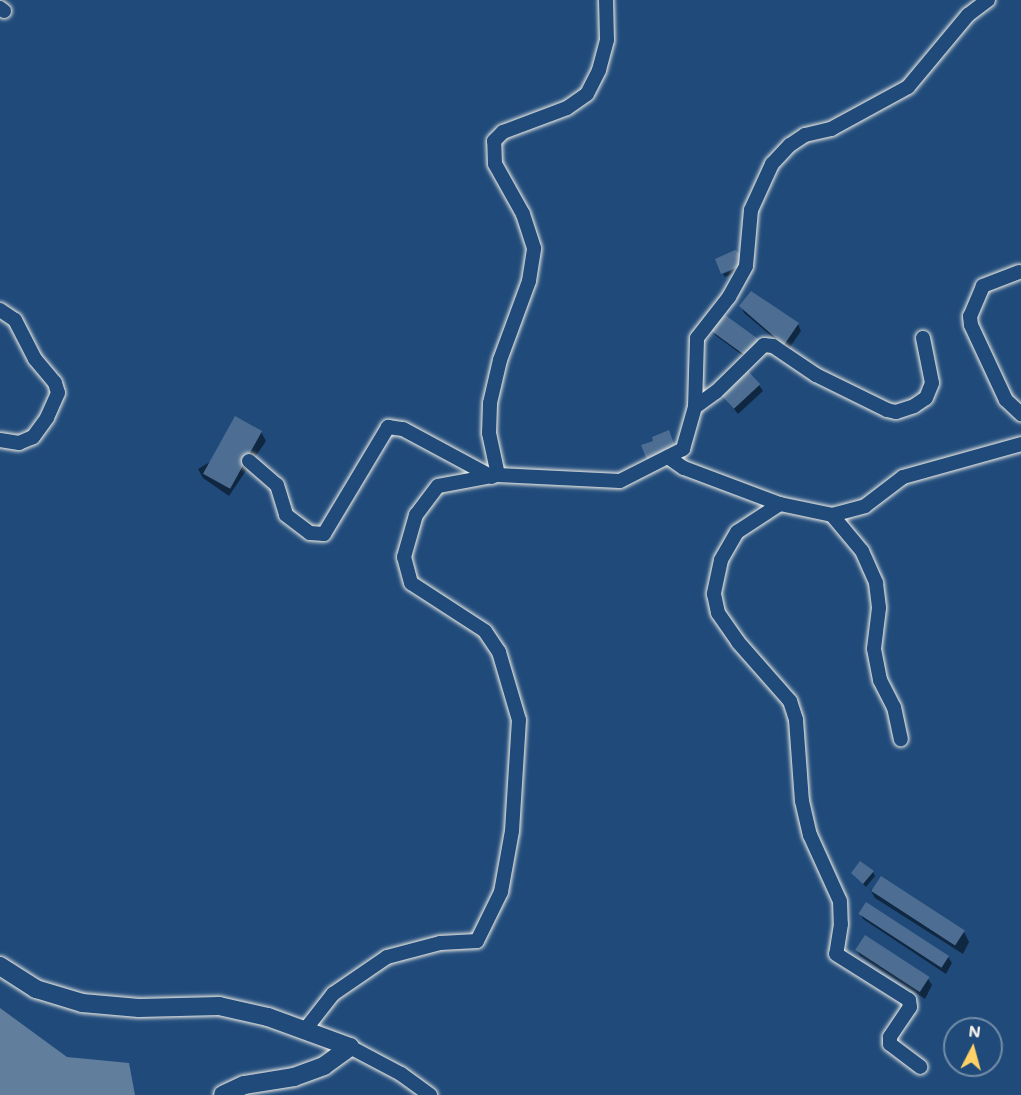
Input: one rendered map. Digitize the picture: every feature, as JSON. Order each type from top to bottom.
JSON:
[{"type":"street","points":[[495,476],[489,433],[490,403],[500,360],[529,281],[534,248],[523,214],[495,164],[494,141],[503,132],[567,108],[587,93],[599,70],[607,40],[606,0]]},
{"type":"street","points":[[304,1031],[333,994],[387,957],[440,943],[477,941],[501,892],[512,831],[519,720],[499,652],[485,631],[411,583],[404,557],[416,515],[438,486],[495,476],[620,481],[683,449],[695,407],[697,338],[729,297],[746,267],[751,210],[772,164],[790,145],[806,135],[831,129],[908,87],[968,15],[988,0]]},
{"type":"street","points":[[1019,272],[983,286],[970,316],[970,326],[1006,400],[1021,414]]},
{"type":"street","points":[[0,310],[15,321],[35,359],[55,383],[58,393],[47,418],[33,437],[19,443],[0,440]]},
{"type":"street","points":[[695,407],[716,392],[764,345],[773,346],[816,375],[887,410],[896,411],[914,406],[926,398],[932,383],[923,338]]},
{"type":"street","points":[[249,462],[277,485],[286,515],[310,533],[324,534],[388,427],[403,429],[495,476]]},
{"type":"street","points":[[668,457],[684,468],[780,504],[832,515],[865,506],[903,477],[1021,444]]},
{"type":"street","points":[[780,504],[737,532],[721,560],[714,594],[718,613],[738,642],[790,701],[796,720],[804,813],[810,835],[840,901],[841,924],[836,954],[909,1000],[910,1007],[890,1037],[890,1044],[920,1067]]},
{"type":"street","points":[[832,515],[862,551],[876,583],[879,608],[874,649],[880,680],[894,707],[901,739]]},
{"type":"street","points":[[0,966],[36,989],[82,1003],[139,1008],[219,1006],[268,1017],[350,1047],[401,1074],[430,1095]]},
{"type":"street","points":[[223,1095],[244,1084],[294,1077],[324,1066],[350,1047]]},
{"type":"water","points":[[0,1008],[67,1057],[129,1063],[135,1095],[0,1095]]},
{"type":"building","points":[[735,250],[742,256],[740,266],[721,274],[715,259]]},
{"type":"building","points":[[751,291],[799,323],[784,345],[739,306]]},
{"type":"building","points":[[721,312],[761,341],[748,358],[709,329]]},
{"type":"building","points":[[748,371],[760,384],[734,409],[722,396]]},
{"type":"building","points":[[235,416],[262,431],[230,489],[203,474]]},
{"type":"building","points":[[669,430],[676,449],[647,460],[641,445],[653,441],[652,437]]},
{"type":"building","points":[[860,861],[874,871],[863,884],[851,873]]},
{"type":"building","points":[[881,876],[965,930],[955,946],[871,891]]},
{"type":"building","points":[[866,902],[949,956],[941,968],[858,914]]},
{"type":"building","points":[[865,935],[930,977],[920,992],[855,950]]}]
